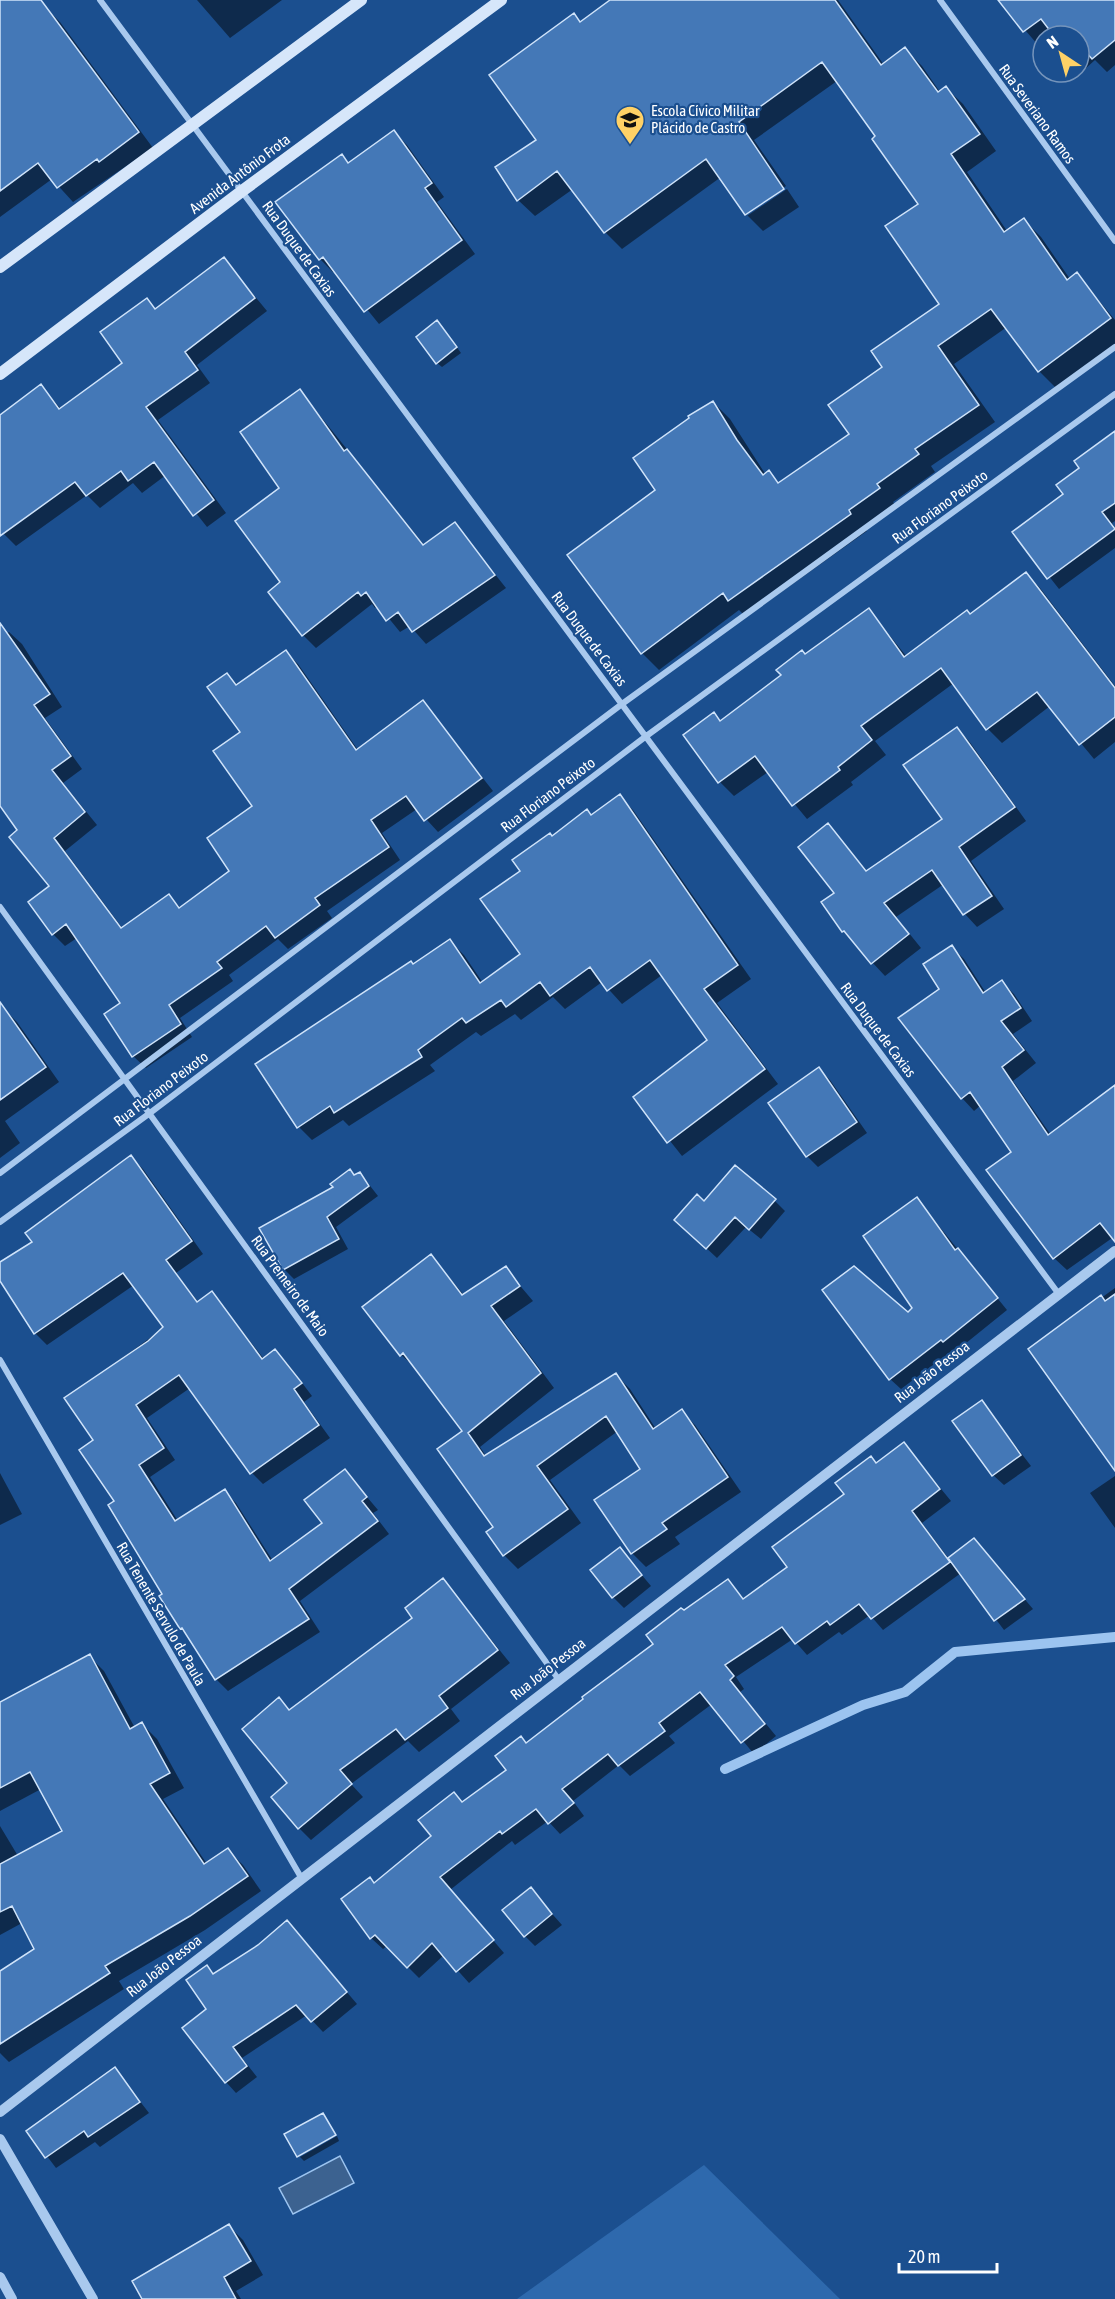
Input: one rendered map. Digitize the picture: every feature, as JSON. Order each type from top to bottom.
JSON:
[{"type":"main road","points":[[0,267],[361,0]]},
{"type":"main road","name":"Avenida Antônio Frota","points":[[0,374],[242,191],[501,0]]},
{"type":"street","name":"Rua Duque de Caxias","points":[[100,0],[1059,1293]]},
{"type":"street","name":"Rua Severiano Ramos","points":[[940,0],[1115,242]]},
{"type":"street","name":"Rua Floriano Peixoto","points":[[0,1173],[126,1081],[622,704],[1115,347]]},
{"type":"street","name":"Rua Floriano Peixoto","points":[[0,1222],[150,1113],[645,737],[1115,394]]},
{"type":"street","name":"Rua Premeiro de Maio","points":[[0,907],[559,1680]]},
{"type":"street","name":"Rua João Pessoa","points":[[0,2112],[1115,1251]]},
{"type":"street","name":"Rua Tenente Servulo de Paula","points":[[0,1360],[302,1879]]},
{"type":"street","points":[[0,2139],[93,2299]]},
{"type":"street","points":[[0,2277],[12,2299]]},
{"type":"shaded area","points":[[340,2156],[354,2183],[293,2214],[279,2188]]},
{"type":"shaded area","points":[[704,2165],[840,2299],[517,2299]]},
{"type":"building","points":[[0,0],[41,0],[139,132],[99,162],[97,159],[57,188],[38,163],[0,191]]},
{"type":"building","points":[[610,0],[835,0],[881,65],[905,47],[938,92],[946,86],[980,134],[951,154],[1004,232],[1024,218],[1067,280],[1077,272],[1111,318],[1038,372],[991,309],[938,346],[979,405],[915,449],[919,454],[877,484],[880,488],[849,510],[851,514],[728,601],[723,593],[641,654],[567,555],[655,490],[633,458],[689,418],[688,416],[713,401],[737,440],[763,475],[769,470],[778,483],[849,434],[828,405],[882,367],[871,351],[939,304],[885,226],[918,204],[872,139],[875,136],[822,62],[739,122],[784,189],[745,215],[706,159],[604,233],[557,171],[517,201],[495,167],[536,140],[489,75],[574,13],[580,22]]},
{"type":"building","points":[[998,0],[1115,0],[1115,40],[1092,59],[1091,24],[1045,24],[1041,19],[1031,24],[1023,32]]},
{"type":"building","points":[[394,130],[432,183],[425,188],[462,240],[364,312],[323,257],[319,260],[275,202],[342,154],[348,163]]},
{"type":"building","points":[[224,257],[255,298],[185,352],[198,370],[146,407],[214,500],[193,516],[154,462],[128,481],[121,471],[86,496],[75,482],[0,536],[0,415],[41,384],[59,409],[122,363],[100,332],[147,298],[155,309]]},
{"type":"building","points":[[437,320],[457,347],[436,364],[416,337]]},
{"type":"building","points":[[300,389],[344,451],[347,449],[423,545],[455,522],[495,575],[412,632],[398,612],[386,621],[366,592],[361,596],[358,592],[302,636],[268,592],[280,582],[235,521],[279,488],[240,432]]},
{"type":"building","points":[[1115,431],[1115,503],[1102,512],[1115,529],[1047,579],[1012,532],[1063,494],[1056,485],[1079,468],[1074,461]]},
{"type":"building","points":[[1026,572],[1115,688],[1115,717],[1079,745],[1037,692],[986,730],[941,668],[861,726],[872,740],[838,767],[840,770],[792,806],[755,756],[718,783],[683,735],[714,712],[720,721],[781,675],[776,670],[802,650],[805,654],[869,608],[904,657],[967,610],[970,614]]},
{"type":"building","points":[[0,623],[50,694],[34,705],[71,756],[52,770],[85,812],[54,838],[121,928],[169,894],[179,908],[229,871],[207,838],[252,806],[213,751],[240,732],[207,687],[227,673],[236,685],[286,650],[356,750],[423,700],[482,778],[424,821],[406,796],[371,820],[389,847],[315,898],[320,905],[275,938],[266,926],[217,962],[222,968],[169,1005],[181,1024],[132,1057],[104,1014],[120,1003],[66,924],[52,935],[28,902],[49,886],[9,837],[17,830],[0,806]]},
{"type":"building","points":[[957,727],[1015,807],[959,847],[992,896],[963,915],[932,870],[884,903],[909,934],[871,964],[844,931],[842,932],[821,902],[834,893],[798,847],[828,823],[866,871],[942,819],[903,765]]},
{"type":"building","points":[[620,794],[738,965],[704,989],[765,1069],[667,1143],[633,1097],[707,1040],[650,960],[607,991],[590,967],[550,996],[540,982],[506,1007],[501,1000],[466,1023],[462,1018],[418,1050],[422,1057],[334,1113],[330,1106],[297,1128],[255,1064],[411,961],[413,964],[450,939],[480,983],[520,954],[480,899],[520,871],[512,860],[550,833],[552,836],[587,809],[591,815]]},
{"type":"building","points":[[952,945],[983,993],[1002,980],[1021,1008],[1001,1021],[1024,1050],[1002,1067],[1048,1135],[1115,1085],[1115,1242],[1100,1223],[1053,1259],[986,1170],[1011,1152],[970,1092],[961,1099],[898,1018],[939,989],[923,964]]},
{"type":"building","points":[[0,1002],[46,1067],[0,1100]]},
{"type":"building","points":[[819,1067],[857,1122],[806,1157],[768,1103]]},
{"type":"building","points":[[131,1155],[192,1241],[166,1260],[197,1302],[212,1291],[262,1359],[275,1349],[302,1383],[294,1389],[319,1425],[250,1474],[179,1375],[136,1405],[164,1448],[139,1465],[175,1521],[225,1489],[270,1561],[322,1523],[304,1500],[345,1469],[367,1497],[362,1501],[378,1521],[289,1589],[309,1619],[215,1680],[159,1596],[162,1594],[108,1505],[114,1501],[79,1450],[93,1440],[64,1398],[148,1341],[163,1327],[123,1273],[34,1334],[0,1281],[0,1262],[32,1242],[25,1233]]},
{"type":"building","points":[[735,1165],[776,1199],[749,1230],[735,1217],[706,1249],[674,1220],[697,1194],[704,1201]]},
{"type":"building","points":[[350,1169],[354,1175],[360,1172],[369,1186],[327,1217],[339,1239],[283,1270],[259,1228],[333,1187],[330,1184]]},
{"type":"building","points":[[917,1197],[955,1250],[958,1248],[998,1298],[943,1342],[941,1340],[889,1380],[822,1290],[854,1266],[908,1312],[912,1308],[863,1236]]},
{"type":"building","points":[[431,1254],[462,1295],[506,1266],[520,1286],[491,1306],[541,1373],[468,1433],[484,1456],[616,1373],[653,1429],[682,1409],[728,1477],[662,1523],[667,1529],[631,1554],[594,1500],[640,1469],[606,1416],[537,1466],[568,1509],[503,1556],[486,1532],[493,1527],[437,1449],[462,1431],[403,1353],[400,1356],[362,1307]]},
{"type":"building","points":[[1115,1294],[1115,1471],[1028,1349],[1101,1295],[1105,1301]]},
{"type":"building","points":[[982,1400],[1021,1455],[992,1476],[952,1421]]},
{"type":"building","points":[[904,1442],[940,1489],[912,1511],[950,1562],[871,1619],[859,1604],[830,1625],[827,1621],[795,1644],[782,1627],[725,1665],[734,1676],[730,1680],[765,1724],[741,1743],[700,1692],[659,1723],[665,1731],[618,1766],[608,1754],[562,1789],[574,1803],[548,1824],[536,1809],[502,1834],[500,1831],[440,1877],[494,1940],[456,1972],[432,1943],[407,1968],[375,1935],[370,1939],[341,1899],[370,1877],[374,1883],[431,1836],[418,1820],[454,1792],[462,1802],[506,1770],[495,1756],[521,1736],[526,1743],[583,1699],[582,1697],[653,1644],[646,1635],[681,1608],[684,1610],[728,1579],[743,1599],[787,1567],[772,1547],[844,1494],[835,1483],[871,1456],[876,1463]]},
{"type":"building","points":[[974,1538],[1025,1599],[994,1621],[948,1558]]},
{"type":"building","points":[[620,1547],[642,1575],[612,1598],[590,1570]]},
{"type":"building","points":[[443,1578],[498,1650],[439,1696],[448,1708],[405,1740],[396,1729],[340,1770],[352,1784],[298,1829],[271,1797],[287,1783],[242,1729],[279,1697],[289,1710],[412,1618],[405,1608]]},
{"type":"building","points":[[90,1654],[130,1729],[142,1722],[170,1773],[150,1784],[204,1864],[228,1848],[248,1876],[190,1916],[105,1966],[110,1973],[0,2044],[0,1971],[34,1949],[12,1906],[0,1912],[0,1864],[62,1831],[30,1772],[0,1788],[0,1702]]},
{"type":"building","points":[[531,1887],[552,1914],[524,1937],[502,1910]]},
{"type":"building","points":[[287,1920],[347,1992],[311,2022],[296,2005],[233,2047],[247,2066],[225,2083],[182,2028],[206,2009],[186,1980],[207,1965],[213,1974],[258,1945]]},
{"type":"building","points":[[115,2067],[140,2102],[88,2137],[84,2131],[45,2158],[26,2131]]},
{"type":"building","points":[[323,2113],[336,2135],[297,2157],[284,2134]]},
{"type":"building","points":[[229,2224],[251,2261],[224,2277],[236,2299],[142,2299],[132,2281]]},
{"type":"waterway","points":[[725,1769],[863,1705],[905,1692],[955,1652],[1115,1637]]},
{"type":"place","name":"Escola Cívico Militar Plácido de Castro","points":[[630,146]]}]
